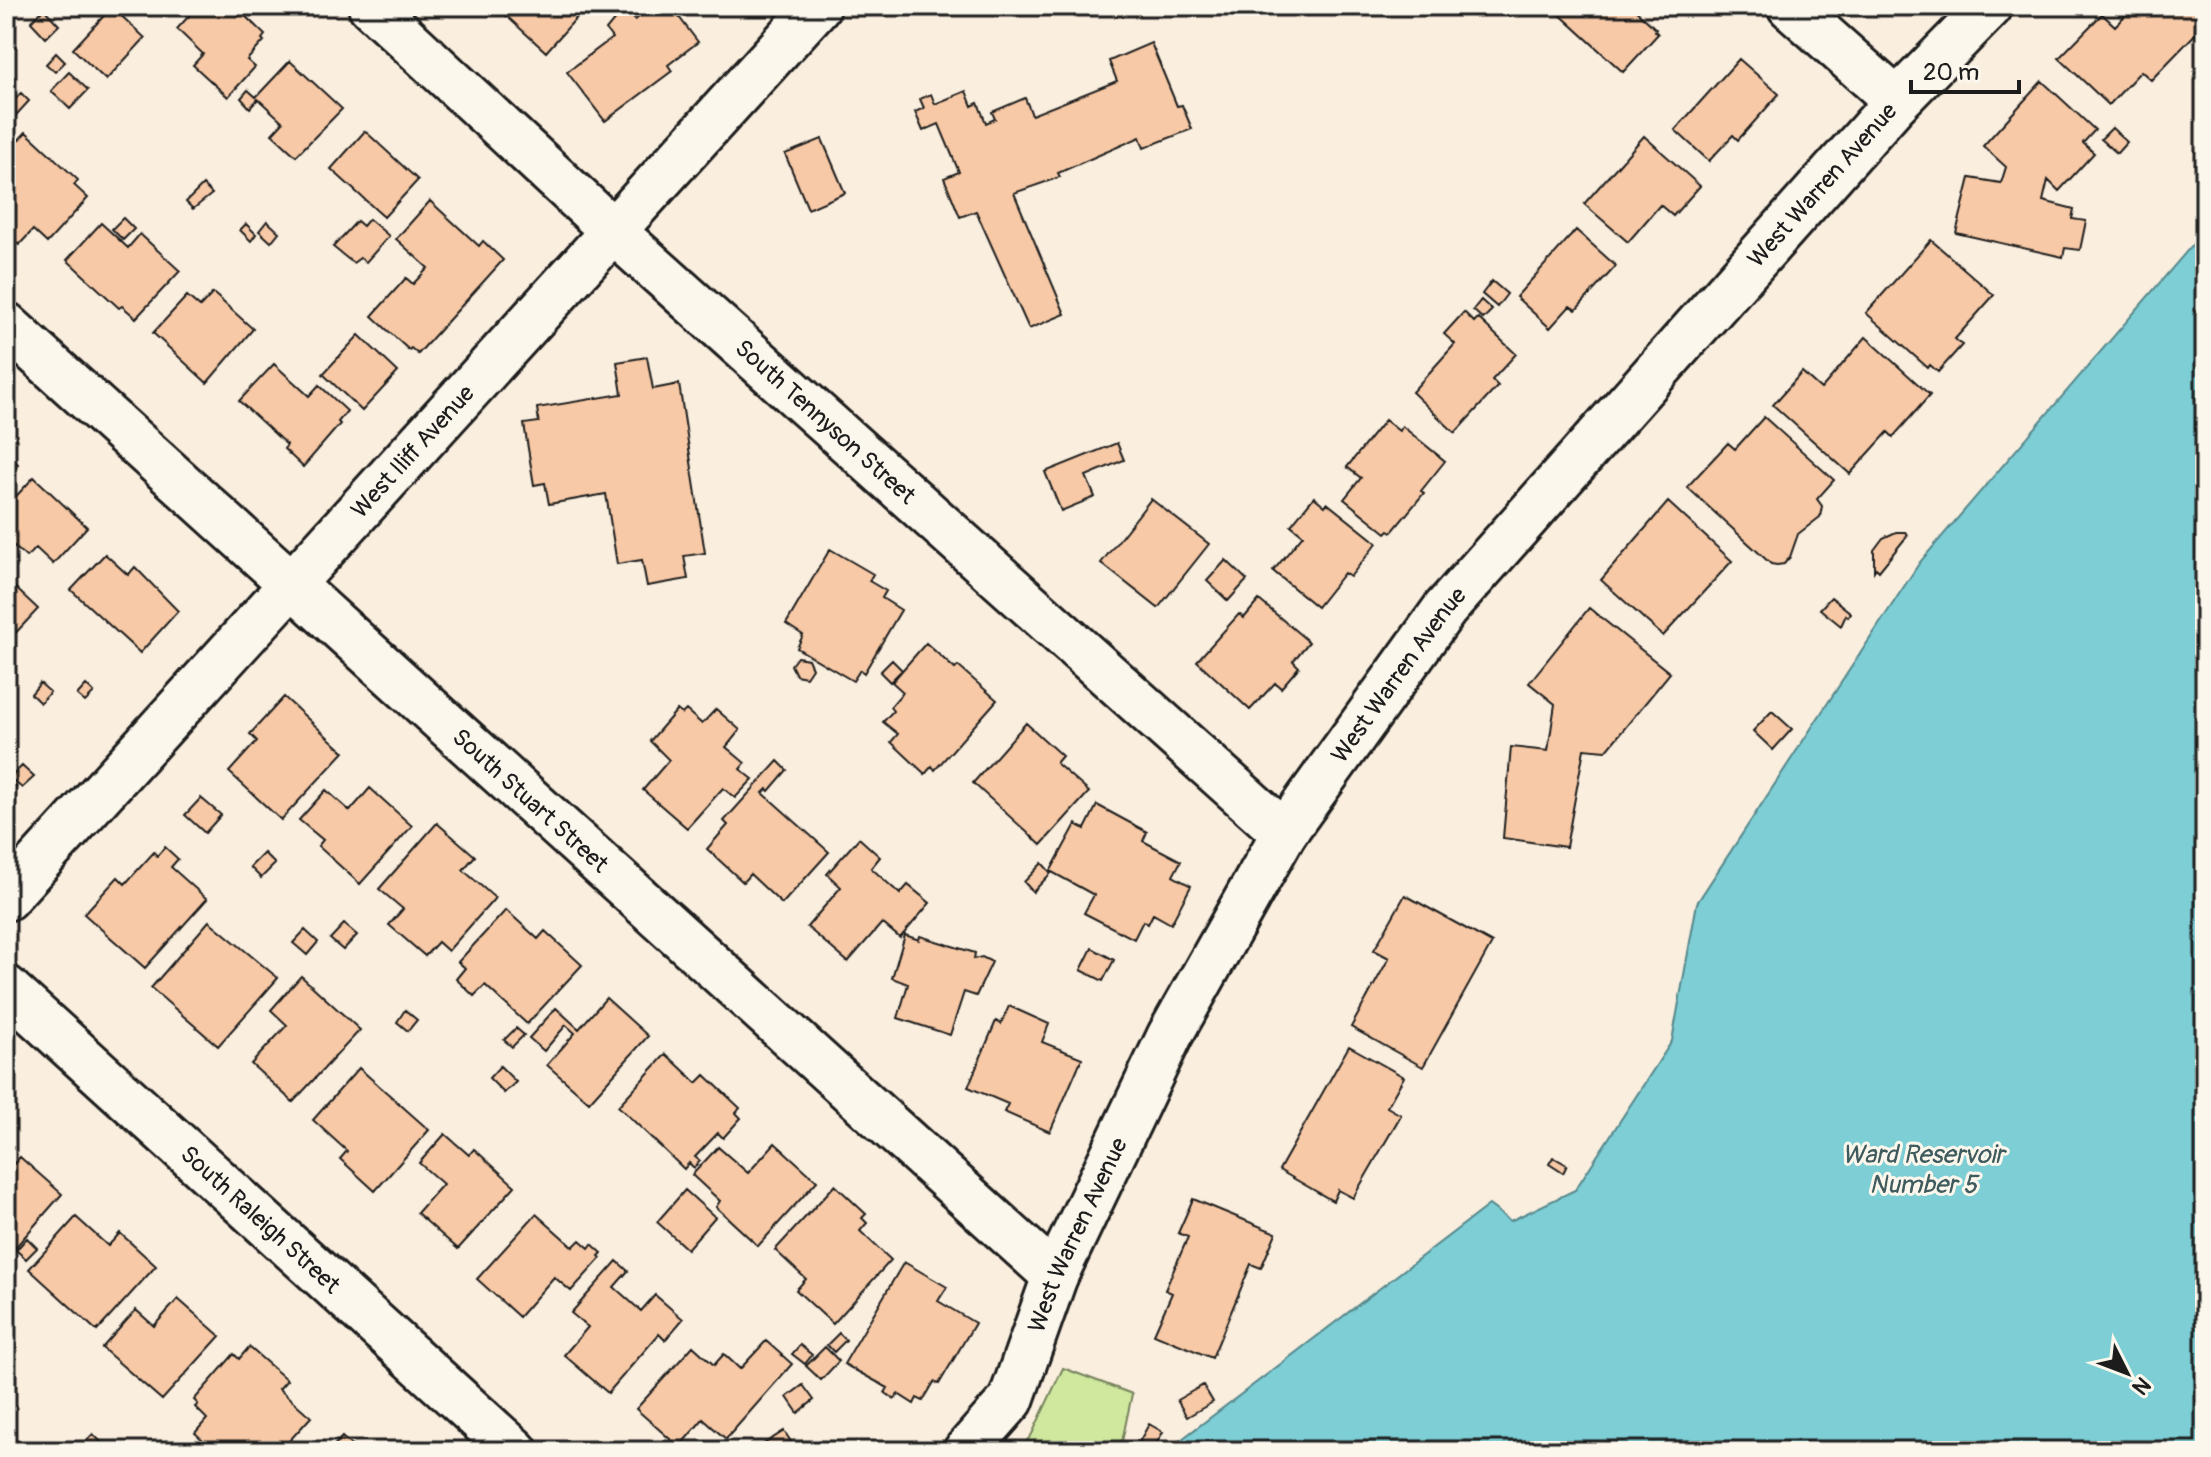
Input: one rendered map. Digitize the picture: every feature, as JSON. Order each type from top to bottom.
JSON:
[{"type":"street","name":"South Tennyson Street","points":[[371,6],[613,231],[1284,833]]},
{"type":"street","name":"West Iliff Avenue","points":[[6,898],[818,6]]},
{"type":"street","points":[[1790,6],[1897,101]]},
{"type":"street","name":"West Warren Avenue","points":[[966,1451],[1011,1400],[1055,1276],[1170,1035],[1284,833],[1445,609],[1897,101],[1990,6]]},
{"type":"street","name":"South Stuart Street","points":[[6,325],[1055,1276]]},
{"type":"street","name":"South Raleigh Street","points":[[6,988],[515,1451]]},
{"type":"green space","points":[[1063,1368],[1132,1394],[1120,1451],[1019,1451],[1032,1434]]},
{"type":"water","name":"Ward Reservoir Number 5","points":[[2205,230],[2205,1451],[1173,1451],[1177,1443],[1489,1205],[1510,1221],[1575,1190],[1672,1041],[1697,903],[1920,562]]},
{"type":"building","points":[[198,6],[228,6],[239,16],[242,13],[265,35],[264,41],[247,60],[255,67],[228,97],[193,65],[203,54],[177,29]]},
{"type":"building","points":[[506,6],[587,6],[546,52],[501,11]]},
{"type":"building","points":[[653,6],[676,6],[673,9],[698,42],[668,65],[672,71],[605,121],[567,72],[612,38],[606,30],[625,7],[635,20]]},
{"type":"building","points":[[1558,6],[1631,6],[1658,34],[1623,72],[1555,10]]},
{"type":"building","points":[[2134,6],[2205,6],[2205,24],[2151,80],[2141,71],[2109,105],[2059,58],[2102,14],[2115,26]]},
{"type":"building","points":[[112,7],[145,38],[106,80],[73,49]]},
{"type":"building","points":[[44,9],[59,25],[46,38],[31,22]]},
{"type":"building","points":[[1151,43],[1177,106],[1182,105],[1192,129],[1144,148],[1140,137],[1058,173],[1060,177],[1014,193],[1065,314],[1029,329],[976,211],[960,217],[944,178],[959,172],[939,124],[923,131],[915,112],[924,108],[920,99],[931,94],[935,104],[966,91],[972,106],[978,103],[986,123],[995,119],[992,112],[1025,98],[1032,115],[1117,81],[1109,61]]},
{"type":"building","points":[[56,53],[65,62],[55,72],[46,64]]},
{"type":"building","points":[[1739,59],[1779,94],[1738,140],[1733,135],[1709,161],[1675,130]]},
{"type":"building","points":[[290,61],[342,109],[296,156],[272,134],[283,122],[258,99],[250,108],[241,98],[248,90],[256,97]]},
{"type":"building","points":[[69,72],[88,90],[70,109],[51,91]]},
{"type":"building","points":[[2042,81],[2095,130],[2083,143],[2094,153],[2059,191],[2048,180],[2043,201],[2074,209],[2072,219],[2086,221],[2080,250],[2065,248],[2063,257],[1956,233],[1970,178],[2001,183],[2006,167],[1983,146]]},
{"type":"building","points":[[21,93],[29,101],[6,126],[6,109]]},
{"type":"building","points":[[2112,128],[2127,142],[2117,153],[2101,139]]},
{"type":"building","points":[[365,131],[418,180],[384,217],[331,169]]},
{"type":"building","points":[[26,132],[78,180],[74,185],[88,198],[47,243],[33,230],[19,245],[6,234],[6,154]]},
{"type":"building","points":[[1644,136],[1700,186],[1673,216],[1660,205],[1628,242],[1584,204]]},
{"type":"building","points":[[822,139],[845,193],[808,209],[785,154]]},
{"type":"building","points":[[203,185],[212,194],[193,209],[186,202]]},
{"type":"building","points":[[430,201],[479,246],[483,241],[503,260],[418,354],[411,348],[409,350],[372,316],[406,278],[413,284],[428,268],[396,239]]},
{"type":"building","points":[[123,218],[134,229],[123,240],[112,229]]},
{"type":"building","points":[[369,219],[389,236],[366,262],[360,258],[353,263],[333,247],[357,221],[363,226]]},
{"type":"building","points":[[267,221],[279,232],[271,242],[259,231]]},
{"type":"building","points":[[101,223],[128,248],[140,234],[180,271],[136,318],[122,306],[119,308],[67,260]]},
{"type":"building","points":[[246,224],[256,234],[251,241],[240,230]]},
{"type":"building","points":[[1576,230],[1616,266],[1576,310],[1570,306],[1550,328],[1516,297]]},
{"type":"building","points":[[1931,240],[1994,295],[1955,339],[1962,345],[1938,372],[1930,365],[1928,368],[1866,313]]},
{"type":"building","points":[[1492,281],[1507,294],[1497,307],[1482,294]]},
{"type":"building","points":[[213,293],[253,329],[207,383],[153,333],[187,296],[200,307]]},
{"type":"building","points":[[1481,300],[1492,310],[1483,319],[1473,310]]},
{"type":"building","points":[[1464,312],[1474,322],[1478,318],[1516,354],[1492,380],[1498,386],[1455,433],[1412,392],[1455,344],[1444,334]]},
{"type":"building","points":[[359,335],[398,372],[362,411],[323,374]]},
{"type":"building","points":[[1866,337],[1930,395],[1893,437],[1888,432],[1850,474],[1773,405],[1802,372],[1821,389]]},
{"type":"building","points":[[647,357],[653,389],[679,384],[705,553],[684,556],[688,579],[647,586],[642,560],[617,564],[606,494],[549,504],[545,483],[534,485],[524,424],[539,422],[537,408],[622,394],[617,362]]},
{"type":"building","points":[[274,364],[309,396],[319,385],[347,411],[338,422],[340,424],[303,467],[284,449],[287,445],[239,401]]},
{"type":"building","points":[[1764,417],[1834,480],[1817,499],[1822,506],[1820,517],[1798,534],[1790,557],[1784,564],[1777,565],[1771,564],[1687,487],[1728,443],[1735,449]]},
{"type":"building","points":[[1385,420],[1399,431],[1402,426],[1445,461],[1421,491],[1424,493],[1392,532],[1389,530],[1386,533],[1344,499],[1361,478],[1347,467]]},
{"type":"building","points":[[1117,443],[1124,460],[1086,476],[1095,497],[1061,511],[1045,472]]},
{"type":"building","points":[[6,453],[18,464],[6,477]]},
{"type":"building","points":[[34,477],[87,527],[53,564],[36,548],[26,557],[6,539],[6,530],[11,525],[6,520],[6,507]]},
{"type":"building","points":[[1314,497],[1325,506],[1327,503],[1377,543],[1350,577],[1344,573],[1317,607],[1273,571],[1303,535],[1291,525]]},
{"type":"building","points":[[1151,499],[1209,544],[1158,608],[1101,563]]},
{"type":"building","points":[[1668,502],[1732,561],[1663,636],[1601,580]]},
{"type":"building","points":[[1896,532],[1908,535],[1879,571],[1876,568],[1874,571],[1874,550],[1883,538]]},
{"type":"building","points":[[830,549],[873,574],[869,581],[886,591],[882,598],[901,610],[864,673],[860,670],[853,681],[797,648],[803,635],[786,624]]},
{"type":"building","points":[[105,554],[128,575],[135,567],[178,611],[140,653],[71,590]]},
{"type":"building","points":[[1226,560],[1247,580],[1228,601],[1207,581]]},
{"type":"building","points":[[6,579],[38,609],[9,640],[6,637]]},
{"type":"building","points":[[1831,597],[1851,613],[1848,617],[1846,615],[1841,626],[1820,609]]},
{"type":"building","points":[[1259,600],[1309,642],[1293,661],[1299,667],[1281,688],[1275,683],[1250,710],[1197,661],[1239,614],[1244,618]]},
{"type":"building","points":[[1589,608],[1670,673],[1606,751],[1584,749],[1566,847],[1503,838],[1511,747],[1548,751],[1555,704],[1529,683]]},
{"type":"building","points":[[926,643],[997,700],[935,770],[932,766],[925,774],[891,742],[898,734],[883,722],[893,711],[890,707],[903,692],[892,682]]},
{"type":"building","points":[[797,657],[808,659],[812,668],[806,677],[796,675],[791,665]]},
{"type":"building","points":[[892,660],[902,670],[890,682],[880,672]]},
{"type":"building","points":[[40,683],[50,692],[40,703],[31,694]]},
{"type":"building","points":[[86,685],[94,693],[85,702],[77,695]]},
{"type":"building","points":[[284,697],[344,752],[281,820],[229,772],[257,741],[250,734]]},
{"type":"building","points":[[716,709],[740,730],[726,747],[745,763],[740,769],[753,779],[735,798],[723,788],[687,828],[643,790],[669,760],[650,741],[677,710],[682,714],[686,710],[702,724]]},
{"type":"building","points":[[1772,711],[1792,729],[1773,750],[1753,731]]},
{"type":"building","points":[[1026,723],[1062,756],[1056,763],[1089,792],[1041,845],[973,783]]},
{"type":"building","points":[[778,761],[787,770],[769,791],[767,789],[763,793],[829,852],[782,904],[750,874],[743,882],[707,849],[728,825],[724,821]]},
{"type":"building","points":[[22,766],[34,777],[22,788],[10,778]]},
{"type":"building","points":[[6,778],[16,787],[6,798]]},
{"type":"building","points":[[370,788],[412,826],[360,884],[318,846],[323,840],[299,820],[326,790],[350,811]]},
{"type":"building","points":[[201,798],[221,815],[205,833],[185,815]]},
{"type":"building","points":[[1097,805],[1147,832],[1143,841],[1181,861],[1173,876],[1191,886],[1171,924],[1153,914],[1148,924],[1143,921],[1134,939],[1084,913],[1094,895],[1052,872],[1033,892],[1024,882],[1042,863],[1050,872],[1076,824],[1085,829]]},
{"type":"building","points":[[437,823],[475,856],[463,870],[495,898],[448,951],[438,942],[425,956],[389,925],[403,909],[379,889]]},
{"type":"building","points":[[859,838],[880,857],[871,868],[900,894],[908,885],[930,903],[900,938],[882,923],[848,962],[807,927],[841,887],[827,874]]},
{"type":"building","points":[[165,847],[178,859],[171,867],[207,899],[145,968],[84,914],[118,877],[125,884],[154,852],[157,856]]},
{"type":"building","points":[[264,853],[275,864],[261,878],[250,867]]},
{"type":"building","points":[[1405,895],[1492,943],[1423,1067],[1351,1027],[1389,958],[1374,950]]},
{"type":"building","points":[[506,910],[538,939],[545,931],[582,965],[527,1024],[485,985],[474,996],[456,979],[465,968],[458,962]]},
{"type":"building","points":[[209,921],[278,978],[218,1046],[151,988]]},
{"type":"building","points":[[344,924],[357,935],[343,950],[330,939]]},
{"type":"building","points":[[305,930],[318,942],[307,955],[293,943]]},
{"type":"building","points":[[905,935],[919,940],[920,936],[975,953],[974,959],[982,957],[992,962],[976,996],[964,992],[950,1035],[898,1018],[908,984],[892,978]]},
{"type":"building","points":[[1092,948],[1114,960],[1103,981],[1081,970]]},
{"type":"building","points":[[301,976],[360,1030],[293,1102],[251,1064],[287,1025],[271,1010]]},
{"type":"building","points":[[606,998],[648,1036],[589,1102],[547,1065],[575,1033],[566,1025],[544,1051],[529,1038],[556,1008],[579,1029]]},
{"type":"building","points":[[1009,1006],[1049,1024],[1042,1042],[1082,1058],[1050,1132],[1004,1112],[1008,1104],[968,1087],[996,1021],[1001,1024]]},
{"type":"building","points":[[405,1010],[417,1020],[408,1031],[397,1022]]},
{"type":"building","points":[[516,1028],[524,1035],[512,1047],[504,1040]]},
{"type":"building","points":[[1349,1046],[1404,1077],[1387,1107],[1401,1115],[1353,1198],[1338,1190],[1333,1201],[1279,1170]]},
{"type":"building","points":[[666,1054],[697,1083],[705,1075],[740,1108],[736,1113],[741,1118],[723,1138],[718,1133],[695,1157],[700,1161],[694,1168],[689,1163],[684,1169],[618,1106]]},
{"type":"building","points":[[500,1066],[516,1082],[504,1093],[489,1078]]},
{"type":"building","points":[[359,1068],[429,1130],[375,1191],[340,1159],[347,1151],[313,1120]]},
{"type":"building","points":[[445,1134],[469,1155],[474,1149],[515,1186],[458,1249],[417,1213],[443,1184],[419,1163]]},
{"type":"building","points":[[775,1143],[817,1181],[758,1246],[716,1207],[720,1201],[692,1175],[718,1147],[748,1173]]},
{"type":"building","points":[[20,1157],[62,1194],[6,1258],[6,1172]]},
{"type":"building","points":[[1553,1157],[1567,1165],[1563,1173],[1549,1164]]},
{"type":"building","points":[[835,1185],[866,1214],[862,1218],[867,1223],[860,1231],[891,1260],[833,1324],[796,1290],[806,1279],[775,1250]]},
{"type":"building","points":[[685,1190],[715,1217],[687,1249],[657,1222]]},
{"type":"building","points":[[1193,1199],[1276,1233],[1261,1268],[1251,1264],[1212,1358],[1154,1334],[1172,1293],[1165,1290],[1188,1237],[1178,1233]]},
{"type":"building","points":[[536,1214],[573,1247],[580,1240],[589,1248],[592,1244],[602,1253],[571,1291],[554,1277],[519,1317],[477,1279]]},
{"type":"building","points":[[76,1217],[108,1246],[120,1233],[156,1266],[97,1331],[29,1269]]},
{"type":"building","points":[[27,1238],[37,1248],[26,1259],[16,1250]]},
{"type":"building","points":[[617,1261],[628,1271],[614,1287],[641,1311],[655,1295],[683,1319],[665,1340],[659,1334],[608,1393],[564,1355],[588,1327],[571,1313]]},
{"type":"building","points":[[904,1262],[947,1287],[938,1301],[975,1323],[939,1384],[934,1382],[923,1401],[917,1398],[914,1404],[898,1394],[895,1399],[885,1393],[888,1388],[844,1364]]},
{"type":"building","points":[[178,1299],[220,1336],[162,1400],[102,1348],[136,1310],[154,1326]]},
{"type":"building","points":[[839,1333],[846,1340],[834,1352],[827,1345]]},
{"type":"building","points":[[766,1341],[792,1364],[726,1439],[703,1419],[679,1447],[636,1409],[693,1346],[714,1365],[724,1354],[740,1369]]},
{"type":"building","points":[[800,1345],[812,1355],[805,1364],[792,1354]]},
{"type":"building","points":[[249,1347],[287,1380],[279,1389],[311,1417],[280,1451],[215,1451],[195,1433],[207,1419],[195,1407],[198,1404],[194,1400],[234,1354],[239,1359]]},
{"type":"building","points":[[825,1347],[839,1361],[821,1380],[806,1366]]},
{"type":"building","points":[[803,1385],[814,1400],[798,1413],[787,1397]]},
{"type":"building","points":[[1203,1385],[1213,1402],[1187,1417],[1177,1400]]},
{"type":"building","points":[[1149,1424],[1163,1432],[1153,1449],[1139,1442]]},
{"type":"building","points":[[784,1431],[797,1451],[753,1451]]},
{"type":"building","points":[[93,1434],[105,1446],[99,1451],[82,1451],[79,1448]]},
{"type":"building","points":[[342,1437],[358,1451],[329,1451]]}]
